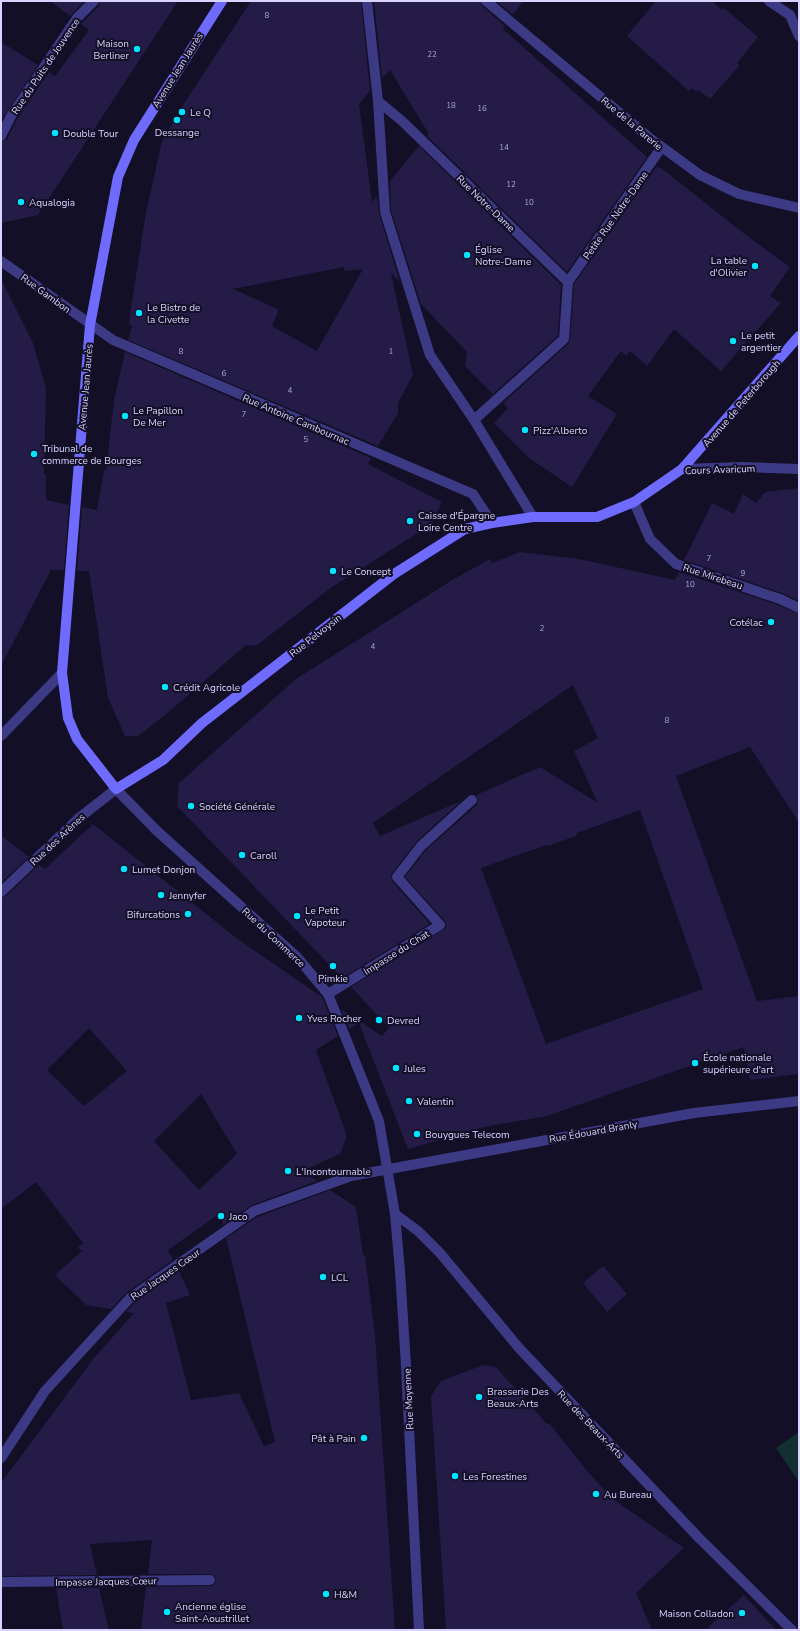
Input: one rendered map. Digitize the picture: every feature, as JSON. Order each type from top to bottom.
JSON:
[{"type":"street","name":"Rue du Puits de Jouvence","points":[[1,136],[11,116],[77,18],[94,1]]},
{"type":"street","name":"Avenue Jean Jaurès","points":[[116,789],[77,739],[68,718],[62,673],[90,325],[118,177],[134,140],[222,1]]},
{"type":"street","points":[[367,1],[378,101],[385,212],[430,355],[474,420],[533,517]]},
{"type":"street","name":"Rue de la Parerie","points":[[486,1],[661,148],[700,175],[739,194],[799,208]]},
{"type":"street","points":[[768,1],[790,15],[799,36]]},
{"type":"street","name":"Rue Notre-Dame","points":[[378,101],[402,121],[568,282]]},
{"type":"street","name":"Petite Rue Notre-Dame","points":[[568,282],[661,148]]},
{"type":"street","name":"Rue Gambon","points":[[1,262],[90,325]]},
{"type":"street","points":[[474,420],[564,339],[568,282]]},
{"type":"street","name":"Rue Antoine Cambournac","points":[[90,325],[113,340],[473,494],[492,523]]},
{"type":"street","name":"Avenue de Peterborough","points":[[682,469],[799,336]]},
{"type":"street","name":"Cours Avaricum","points":[[533,517],[597,517],[634,502],[682,469],[742,467],[799,469]]},
{"type":"street","name":"Rue Mirebeau","points":[[634,502],[650,539],[676,564],[780,599],[799,608]]},
{"type":"street","name":"Rue Pelvoysin","points":[[116,789],[163,760],[202,723],[394,574],[465,529],[492,523],[533,517]]},
{"type":"street","points":[[1,736],[62,673]]},
{"type":"street","name":"Rue des Arènes","points":[[1,892],[79,818],[116,789]]},
{"type":"street","name":"Rue du Commerce","points":[[116,789],[156,830],[297,957],[328,994],[379,1121],[388,1170]]},
{"type":"street","name":"Impasse du Chat","points":[[328,994],[440,924],[397,877],[421,846],[472,800]]},
{"type":"street","name":"Rue Édouard Branly","points":[[388,1170],[694,1113],[799,1101]]},
{"type":"street","name":"Rue Moyenne","points":[[388,1170],[395,1214],[406,1366],[419,1630]]},
{"type":"street","name":"Rue Jacques Cœur","points":[[1,1458],[45,1390],[130,1298],[254,1211],[351,1176],[388,1170]]},
{"type":"street","name":"Rue des Beaux-Arts","points":[[395,1214],[418,1231],[440,1254],[519,1348],[699,1538],[792,1630]]},
{"type":"street","name":"Impasse Jacques Cœur","points":[[1,1582],[210,1580]]},
{"type":"green space","points":[[799,1432],[799,1482],[776,1448]]},
{"type":"building","points":[[50,1],[85,1],[70,16]]},
{"type":"building","points":[[100,1],[178,1],[38,215],[1,223],[1,142],[7,139],[17,119],[49,72],[55,76],[89,30],[81,24],[99,6]]},
{"type":"building","points":[[251,1],[361,1],[370,91],[359,104],[372,202],[377,196],[379,214],[400,282],[391,273],[413,375],[398,403],[398,413],[378,446],[128,340],[132,326],[129,324],[130,314],[146,212],[162,141],[185,102]],"holes":[[[344,267],[344,271],[363,269],[317,351],[272,326],[279,310],[233,289]]]},
{"type":"building","points":[[374,1],[480,1],[482,6],[505,26],[503,29],[647,157],[567,272],[427,136],[429,134],[390,70],[382,78]]},
{"type":"building","points":[[496,1],[523,1],[513,15]]},
{"type":"building","points":[[656,1],[712,1],[722,10],[724,8],[758,37],[737,63],[739,66],[710,99],[698,90],[696,92],[692,88],[689,91],[627,36]]},
{"type":"building","points":[[1,42],[38,65],[1,121]]},
{"type":"building","name":"Église Notre-Dame","points":[[419,146],[561,285],[558,336],[493,394],[465,366],[467,352],[421,304],[391,211],[390,181]]},
{"type":"building","points":[[657,166],[790,267],[770,296],[781,303],[721,371],[674,329],[647,366],[630,351],[626,356],[621,351],[588,396],[617,414],[572,487],[529,458],[494,423],[508,408],[503,403],[569,343],[574,284]]},
{"type":"building","points":[[1,279],[33,343],[46,388],[44,474],[46,474],[46,500],[69,505],[64,570],[51,570],[1,666]]},
{"type":"building","points":[[125,352],[371,458],[368,464],[442,502],[432,524],[332,587],[256,646],[246,645],[165,715],[138,736],[125,736],[108,698],[89,571],[77,571],[82,507],[97,510],[104,470],[106,470],[114,400]]},
{"type":"building","points":[[799,488],[799,601],[782,593],[684,560],[712,503],[734,514],[743,494],[756,503],[765,492]]},
{"type":"building","points":[[520,552],[579,559],[675,580],[679,572],[778,605],[799,614],[799,823],[750,747],[676,776],[757,1001],[799,996],[799,1074],[750,1080],[744,1047],[547,1116],[484,1127],[408,1149],[359,1023],[349,1029],[341,1009],[382,1036],[389,1028],[351,987],[446,928],[445,921],[405,877],[426,850],[477,805],[478,799],[476,795],[540,767],[598,803],[574,751],[598,738],[573,685],[373,823],[380,836],[461,801],[417,841],[391,875],[392,881],[430,924],[342,978],[177,806],[179,783],[296,679],[454,579],[490,559],[492,563]],"holes":[[[640,810],[703,989],[546,1044],[481,868],[576,836],[577,833]]]},
{"type":"building","points":[[93,824],[239,940],[322,997],[338,1036],[316,1050],[347,1136],[340,1154],[302,1171],[317,1181],[252,1205],[223,1225],[220,1213],[168,1250],[173,1260],[126,1293],[111,1309],[86,1305],[55,1275],[82,1251],[78,1247],[83,1243],[36,1182],[1,1209],[1,898],[5,897],[39,865],[45,869]],"holes":[[[89,1028],[127,1071],[84,1106],[47,1070]],[[201,1094],[237,1154],[199,1190],[154,1141]]]},
{"type":"building","points":[[1,835],[29,857],[1,883]]},
{"type":"building","points":[[330,1190],[356,1207],[363,1255],[365,1256],[375,1335],[395,1630],[141,1630],[146,1587],[210,1586],[214,1585],[216,1580],[215,1576],[210,1574],[148,1574],[152,1540],[90,1544],[97,1575],[1,1576],[1,1483],[94,1358],[134,1313],[126,1312],[134,1303],[179,1271],[190,1295],[166,1303],[191,1400],[239,1393],[264,1446],[275,1442],[226,1238],[257,1217]]},
{"type":"building","points":[[603,1266],[627,1294],[607,1312],[583,1283]]},
{"type":"building","points":[[483,1365],[496,1367],[547,1424],[549,1423],[588,1472],[614,1500],[684,1548],[636,1593],[652,1630],[446,1630],[431,1396],[441,1381]]},
{"type":"building","points":[[56,1588],[99,1588],[109,1630],[63,1630]]},
{"type":"building","name":"Maison Colladon","points":[[744,1595],[776,1630],[705,1630]]},
{"type":"place","name":"Maison Berliner","points":[[137,49]]},
{"type":"place","name":"Le Q","points":[[182,112]]},
{"type":"place","name":"Dessange","points":[[177,120]]},
{"type":"place","name":"Double Tour","points":[[55,133]]},
{"type":"place","name":"Aqualogia","points":[[21,202]]},
{"type":"place","name":"Église Notre-Dame","points":[[467,255]]},
{"type":"place","name":"La table d'Olivier","points":[[755,266]]},
{"type":"place","name":"Le Bistro de la Civette","points":[[139,313]]},
{"type":"place","name":"Le petit argentier","points":[[733,341]]},
{"type":"place","name":"Le Papillon De Mer","points":[[125,416]]},
{"type":"place","name":"Pizz'Alberto","points":[[525,430]]},
{"type":"place","name":"Tribunal de commerce de Bourges","points":[[34,454]]},
{"type":"place","name":"Caisse d'Épargne Loire Centre","points":[[410,521]]},
{"type":"place","name":"Le Concept","points":[[333,571]]},
{"type":"place","name":"Cotélac","points":[[771,622]]},
{"type":"place","name":"Crédit Agricole","points":[[165,687]]},
{"type":"place","name":"Société Générale","points":[[191,806]]},
{"type":"place","name":"Caroll","points":[[242,855]]},
{"type":"place","name":"Lumet Donjon","points":[[124,869]]},
{"type":"place","name":"Jennyfer","points":[[161,895]]},
{"type":"place","name":"Bifurcations","points":[[188,914]]},
{"type":"place","name":"Le Petit Vapoteur","points":[[297,916]]},
{"type":"place","name":"Pimkie","points":[[333,966]]},
{"type":"place","name":"Yves Rocher","points":[[299,1018]]},
{"type":"place","name":"Devred","points":[[379,1020]]},
{"type":"place","name":"École nationale supérieure d'art","points":[[695,1063]]},
{"type":"place","name":"Jules","points":[[396,1068]]},
{"type":"place","name":"Valentin","points":[[409,1101]]},
{"type":"place","name":"Bouygues Telecom","points":[[417,1134]]},
{"type":"place","name":"L'Incontournable","points":[[288,1171]]},
{"type":"place","name":"Jaco","points":[[221,1216]]},
{"type":"place","name":"LCL","points":[[323,1277]]},
{"type":"place","name":"Brasserie Des Beaux-Arts","points":[[479,1397]]},
{"type":"place","name":"Pât à Pain","points":[[364,1438]]},
{"type":"place","name":"Les Forestines","points":[[455,1476]]},
{"type":"place","name":"Au Bureau","points":[[596,1494]]},
{"type":"place","name":"H&M","points":[[326,1594]]},
{"type":"place","name":"Ancienne église Saint-Aoustrillet","points":[[167,1612]]},
{"type":"place","name":"Maison Colladon","points":[[742,1613]]}]
